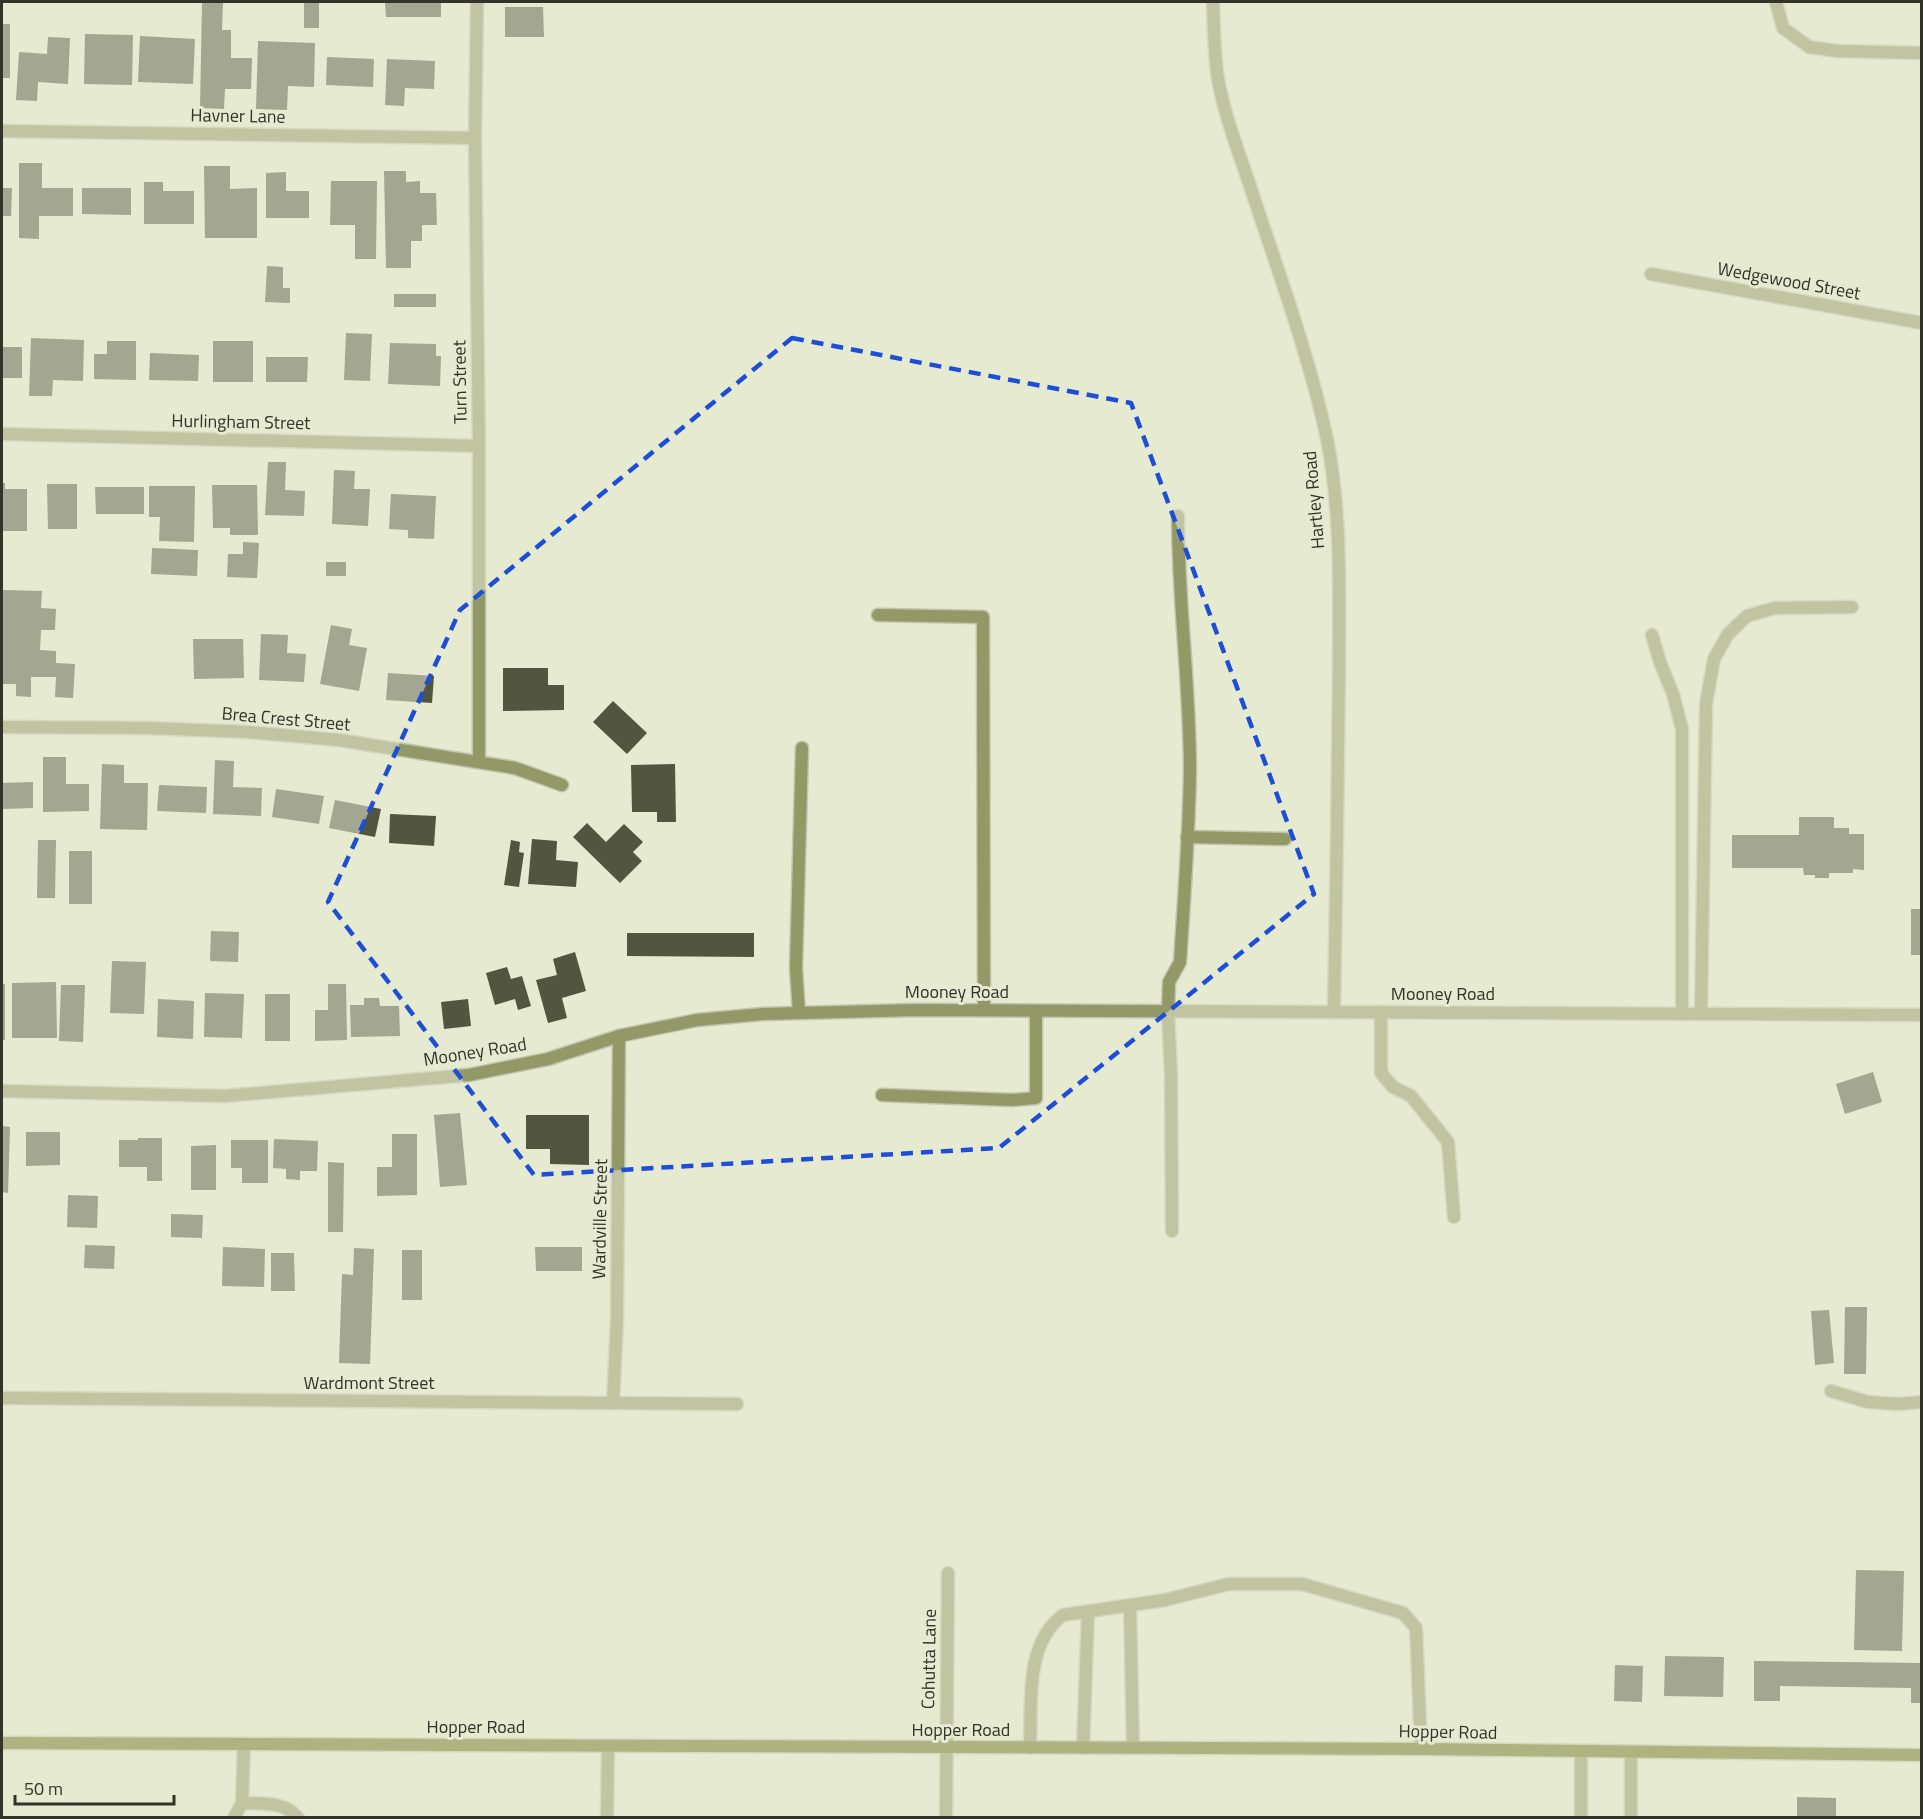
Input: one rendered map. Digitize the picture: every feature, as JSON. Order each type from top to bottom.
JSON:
[{"type":"main road","name":"Hopper Road","points":[[2,1743],[1421,1749],[1922,1755]]},
{"type":"street","name":"Turn Street","points":[[477,2],[475,138],[479,446],[479,762]]},
{"type":"street","name":"Hartley Road","points":[[1213,2],[1218,79],[1227,116],[1286,295],[1315,392],[1327,441],[1334,491],[1338,542],[1339,656],[1334,1012]]},
{"type":"street","points":[[1776,2],[1783,28],[1809,47],[1837,51],[1922,53]]},
{"type":"street","name":"Havner Lane","points":[[2,131],[475,138]]},
{"type":"street","name":"Wedgewood Street","points":[[1651,274],[1922,323]]},
{"type":"street","name":"Hurlingham Street","points":[[2,434],[479,446]]},
{"type":"street","points":[[1172,1231],[1169,982],[1180,962],[1189,760],[1178,563],[1178,516]]},
{"type":"street","points":[[1701,1014],[1706,704],[1714,659],[1728,634],[1747,616],[1775,608],[1852,607]]},
{"type":"street","points":[[878,615],[983,617],[984,1010]]},
{"type":"street","points":[[1652,635],[1673,694],[1682,729],[1682,1014]]},
{"type":"street","name":"Brea Crest Street","points":[[2,727],[147,728],[249,732],[339,740],[515,768],[562,785]]},
{"type":"street","points":[[799,1013],[796,968],[802,748]]},
{"type":"street","points":[[1187,837],[1285,839]]},
{"type":"street","name":"Mooney Road","points":[[2,1091],[225,1096],[458,1076],[548,1059],[619,1036],[697,1020],[799,1013],[984,1010],[1922,1015]]},
{"type":"street","points":[[882,1095],[1012,1100],[1036,1098],[1036,1011]]},
{"type":"street","points":[[1381,1012],[1381,1073],[1393,1088],[1411,1096],[1448,1142],[1454,1217]]},
{"type":"street","name":"Wardville Street","points":[[613,1403],[617,1320],[619,1036]]},
{"type":"street","points":[[1831,1391],[1868,1402],[1898,1404],[1922,1402]]},
{"type":"street","name":"Wardmont Street","points":[[2,1398],[737,1404]]},
{"type":"street","name":"Cohutta Lane","points":[[946,1818],[948,1573]]},
{"type":"street","points":[[1030,1748],[1033,1672],[1039,1644],[1052,1623],[1063,1615],[1165,1599],[1229,1584],[1302,1584],[1403,1613],[1416,1628],[1421,1749]]},
{"type":"street","points":[[1130,1605],[1133,1748]]},
{"type":"street","points":[[1083,1748],[1088,1612]]},
{"type":"street","points":[[234,1818],[242,1803],[244,1744]]},
{"type":"street","points":[[607,1818],[608,1746]]},
{"type":"street","points":[[1581,1752],[1581,1818]]},
{"type":"street","points":[[1631,1752],[1631,1818]]},
{"type":"street","points":[[242,1803],[277,1805],[293,1811],[298,1818]]},
{"type":"highlighted area","points":[[792,338],[1131,403],[1314,894],[999,1148],[534,1175],[328,902],[460,610]]},
{"type":"building","points":[[202,2],[223,2],[222,30],[231,30],[231,58],[252,58],[251,89],[225,89],[224,109],[200,108]]},
{"type":"building","points":[[304,2],[319,2],[319,28],[304,28]]},
{"type":"building","points":[[385,2],[441,2],[441,17],[386,17]]},
{"type":"building","points":[[505,7],[543,7],[544,37],[505,37]]},
{"type":"building","points":[[2,24],[10,24],[10,78],[2,78]]},
{"type":"building","points":[[85,34],[133,35],[132,85],[84,84]]},
{"type":"building","points":[[140,36],[195,39],[193,84],[138,82]]},
{"type":"building","points":[[48,37],[70,38],[68,84],[38,82],[37,101],[16,100],[19,52],[47,54]]},
{"type":"building","points":[[258,41],[315,43],[314,87],[288,86],[287,110],[256,109]]},
{"type":"building","points":[[327,57],[374,59],[373,87],[326,85]]},
{"type":"building","points":[[387,59],[435,61],[434,89],[405,88],[404,106],[385,105]]},
{"type":"building","points":[[19,163],[42,163],[42,188],[73,188],[73,216],[39,216],[39,239],[19,238]]},
{"type":"building","points":[[204,166],[230,166],[230,189],[257,188],[257,238],[205,238]]},
{"type":"building","points":[[384,171],[406,171],[406,182],[420,181],[420,193],[436,193],[437,225],[422,225],[422,241],[411,241],[411,268],[386,268]]},
{"type":"building","points":[[286,172],[286,191],[309,191],[309,218],[266,218],[266,173]]},
{"type":"building","points":[[331,181],[377,181],[376,259],[355,259],[355,225],[330,225]]},
{"type":"building","points":[[144,182],[163,182],[163,191],[194,191],[194,224],[144,224]]},
{"type":"building","points":[[2,188],[12,188],[11,216],[2,216]]},
{"type":"building","points":[[82,188],[131,188],[131,215],[82,214]]},
{"type":"building","points":[[267,266],[283,267],[283,288],[290,288],[290,303],[265,302]]},
{"type":"building","points":[[394,294],[436,294],[436,307],[394,307]]},
{"type":"building","points":[[346,333],[372,334],[370,381],[344,380]]},
{"type":"building","points":[[31,338],[84,340],[83,381],[53,380],[52,396],[29,396]]},
{"type":"building","points":[[107,341],[136,341],[136,380],[94,379],[94,354],[107,354]]},
{"type":"building","points":[[213,341],[253,341],[253,382],[213,382]]},
{"type":"building","points":[[390,343],[436,344],[436,356],[441,356],[440,386],[388,384]]},
{"type":"building","points":[[2,347],[22,347],[22,378],[2,378]]},
{"type":"building","points":[[150,353],[199,355],[198,381],[149,380]]},
{"type":"building","points":[[266,357],[308,357],[307,382],[266,382]]},
{"type":"building","points":[[268,462],[286,462],[285,490],[305,491],[304,516],[265,515]]},
{"type":"building","points":[[334,470],[355,471],[354,489],[370,489],[368,526],[332,524]]},
{"type":"building","points":[[2,483],[5,483],[5,489],[27,489],[27,531],[2,531]]},
{"type":"building","points":[[47,484],[77,484],[77,529],[48,529]]},
{"type":"building","points":[[212,485],[257,485],[258,535],[230,535],[230,528],[213,528]]},
{"type":"building","points":[[149,486],[195,486],[194,542],[159,541],[160,517],[149,517]]},
{"type":"building","points":[[95,487],[144,487],[144,514],[96,514]]},
{"type":"building","points":[[391,494],[436,496],[434,539],[408,538],[408,530],[389,529]]},
{"type":"building","points":[[243,542],[259,543],[257,578],[227,577],[228,554],[243,554]]},
{"type":"building","points":[[152,548],[198,550],[197,576],[151,574]]},
{"type":"building","points":[[326,562],[346,562],[346,576],[326,576]]},
{"type":"building","points":[[3,590],[42,591],[41,608],[56,609],[55,630],[41,630],[40,650],[56,651],[56,663],[75,664],[73,698],[55,697],[56,677],[31,677],[31,697],[16,696],[16,684],[2,684]]},
{"type":"building","points":[[331,625],[352,629],[349,645],[367,648],[359,691],[320,684]]},
{"type":"building","points":[[261,634],[288,635],[287,653],[306,654],[304,682],[259,680]]},
{"type":"building","points":[[193,639],[243,639],[244,678],[194,679]]},
{"type":"building","points":[[503,668],[548,668],[548,685],[564,685],[564,710],[503,711]]},
{"type":"building","points":[[388,673],[434,676],[432,703],[386,700]]},
{"type":"building","points":[[613,701],[647,733],[627,754],[593,722]]},
{"type":"building","points":[[43,757],[66,757],[66,784],[89,784],[89,811],[43,812]]},
{"type":"building","points":[[215,760],[234,761],[233,787],[262,788],[261,816],[213,814]]},
{"type":"building","points":[[102,764],[124,765],[124,783],[148,783],[147,830],[100,829]]},
{"type":"building","points":[[675,764],[676,822],[657,822],[657,812],[632,812],[631,765]]},
{"type":"building","points":[[33,782],[33,808],[2,809],[2,783]]},
{"type":"building","points":[[159,785],[207,787],[206,813],[157,811]]},
{"type":"building","points":[[276,789],[324,796],[319,824],[272,817]]},
{"type":"building","points":[[335,800],[381,809],[375,837],[329,828]]},
{"type":"building","points":[[390,814],[436,816],[434,846],[389,843]]},
{"type":"building","points":[[1799,817],[1834,817],[1834,828],[1849,828],[1849,834],[1864,834],[1864,870],[1853,869],[1853,873],[1829,873],[1829,878],[1815,878],[1815,875],[1804,875],[1803,868],[1732,868],[1732,835],[1799,835]]},
{"type":"building","points":[[587,823],[606,842],[624,824],[643,842],[633,852],[642,861],[620,883],[573,837]]},
{"type":"building","points":[[532,839],[557,841],[556,860],[578,862],[576,887],[528,884]]},
{"type":"building","points":[[38,840],[56,840],[55,898],[37,898]]},
{"type":"building","points":[[511,840],[520,842],[519,852],[524,853],[519,887],[504,885]]},
{"type":"building","points":[[69,851],[92,851],[92,904],[69,904]]},
{"type":"building","points":[[1911,909],[1922,909],[1922,955],[1911,955]]},
{"type":"building","points":[[211,931],[239,932],[238,962],[210,961]]},
{"type":"building","points":[[627,933],[754,933],[754,957],[627,956]]},
{"type":"building","points":[[575,952],[586,991],[562,998],[567,1018],[548,1023],[536,980],[557,975],[553,959]]},
{"type":"building","points":[[112,961],[146,962],[144,1014],[110,1013]]},
{"type":"building","points":[[507,967],[511,979],[522,976],[531,1006],[518,1010],[515,999],[495,1005],[486,973]]},
{"type":"building","points":[[56,982],[57,1038],[12,1038],[12,983]]},
{"type":"building","points":[[2,984],[5,984],[5,1040],[2,1040]]},
{"type":"building","points":[[328,984],[346,984],[347,1040],[315,1041],[315,1010],[328,1010]]},
{"type":"building","points":[[61,985],[85,985],[83,1042],[59,1041]]},
{"type":"building","points":[[205,993],[244,994],[242,1038],[204,1037]]},
{"type":"building","points":[[265,994],[290,994],[290,1041],[265,1041]]},
{"type":"building","points":[[364,998],[379,998],[380,1006],[399,1006],[400,1036],[351,1037],[350,1005],[364,1005]]},
{"type":"building","points":[[158,999],[194,1001],[193,1039],[157,1037]]},
{"type":"building","points":[[468,999],[471,1026],[444,1029],[441,1002]]},
{"type":"building","points":[[1873,1072],[1882,1102],[1845,1114],[1836,1084]]},
{"type":"building","points":[[460,1113],[467,1185],[440,1187],[434,1115]]},
{"type":"building","points":[[526,1115],[589,1115],[589,1165],[550,1164],[550,1149],[526,1149]]},
{"type":"building","points":[[2,1126],[10,1127],[8,1193],[2,1192]]},
{"type":"building","points":[[26,1132],[60,1132],[60,1165],[26,1166]]},
{"type":"building","points":[[392,1134],[417,1134],[417,1195],[377,1196],[377,1167],[392,1167]]},
{"type":"building","points":[[138,1138],[162,1138],[162,1181],[147,1181],[147,1167],[119,1167],[119,1140],[138,1140]]},
{"type":"building","points":[[274,1139],[318,1141],[317,1171],[300,1171],[300,1180],[286,1179],[286,1169],[273,1168]]},
{"type":"building","points":[[231,1140],[268,1140],[268,1183],[242,1183],[242,1168],[231,1168]]},
{"type":"building","points":[[216,1145],[216,1190],[191,1190],[191,1146]]},
{"type":"building","points":[[328,1162],[344,1163],[343,1232],[328,1232]]},
{"type":"building","points":[[68,1195],[98,1196],[97,1228],[67,1227]]},
{"type":"building","points":[[171,1214],[203,1215],[202,1238],[171,1237]]},
{"type":"building","points":[[85,1245],[115,1246],[114,1269],[84,1268]]},
{"type":"building","points":[[223,1247],[265,1249],[264,1287],[222,1286]]},
{"type":"building","points":[[535,1247],[582,1247],[582,1271],[536,1271]]},
{"type":"building","points":[[354,1248],[374,1249],[370,1364],[339,1363],[342,1274],[353,1275]]},
{"type":"building","points":[[402,1250],[422,1250],[422,1300],[402,1300]]},
{"type":"building","points":[[271,1253],[294,1253],[295,1291],[271,1291]]},
{"type":"building","points":[[1845,1307],[1867,1307],[1866,1374],[1844,1374]]},
{"type":"building","points":[[1829,1310],[1834,1363],[1815,1365],[1811,1311]]},
{"type":"building","points":[[1856,1570],[1904,1571],[1902,1651],[1854,1650]]},
{"type":"building","points":[[1665,1656],[1724,1657],[1723,1697],[1664,1696]]},
{"type":"building","points":[[1754,1661],[1922,1663],[1922,1703],[1911,1703],[1911,1688],[1780,1686],[1780,1701],[1754,1701]]},
{"type":"building","points":[[1615,1665],[1643,1666],[1642,1702],[1614,1701]]},
{"type":"building","points":[[1797,1797],[1836,1798],[1836,1818],[1797,1818]]}]
